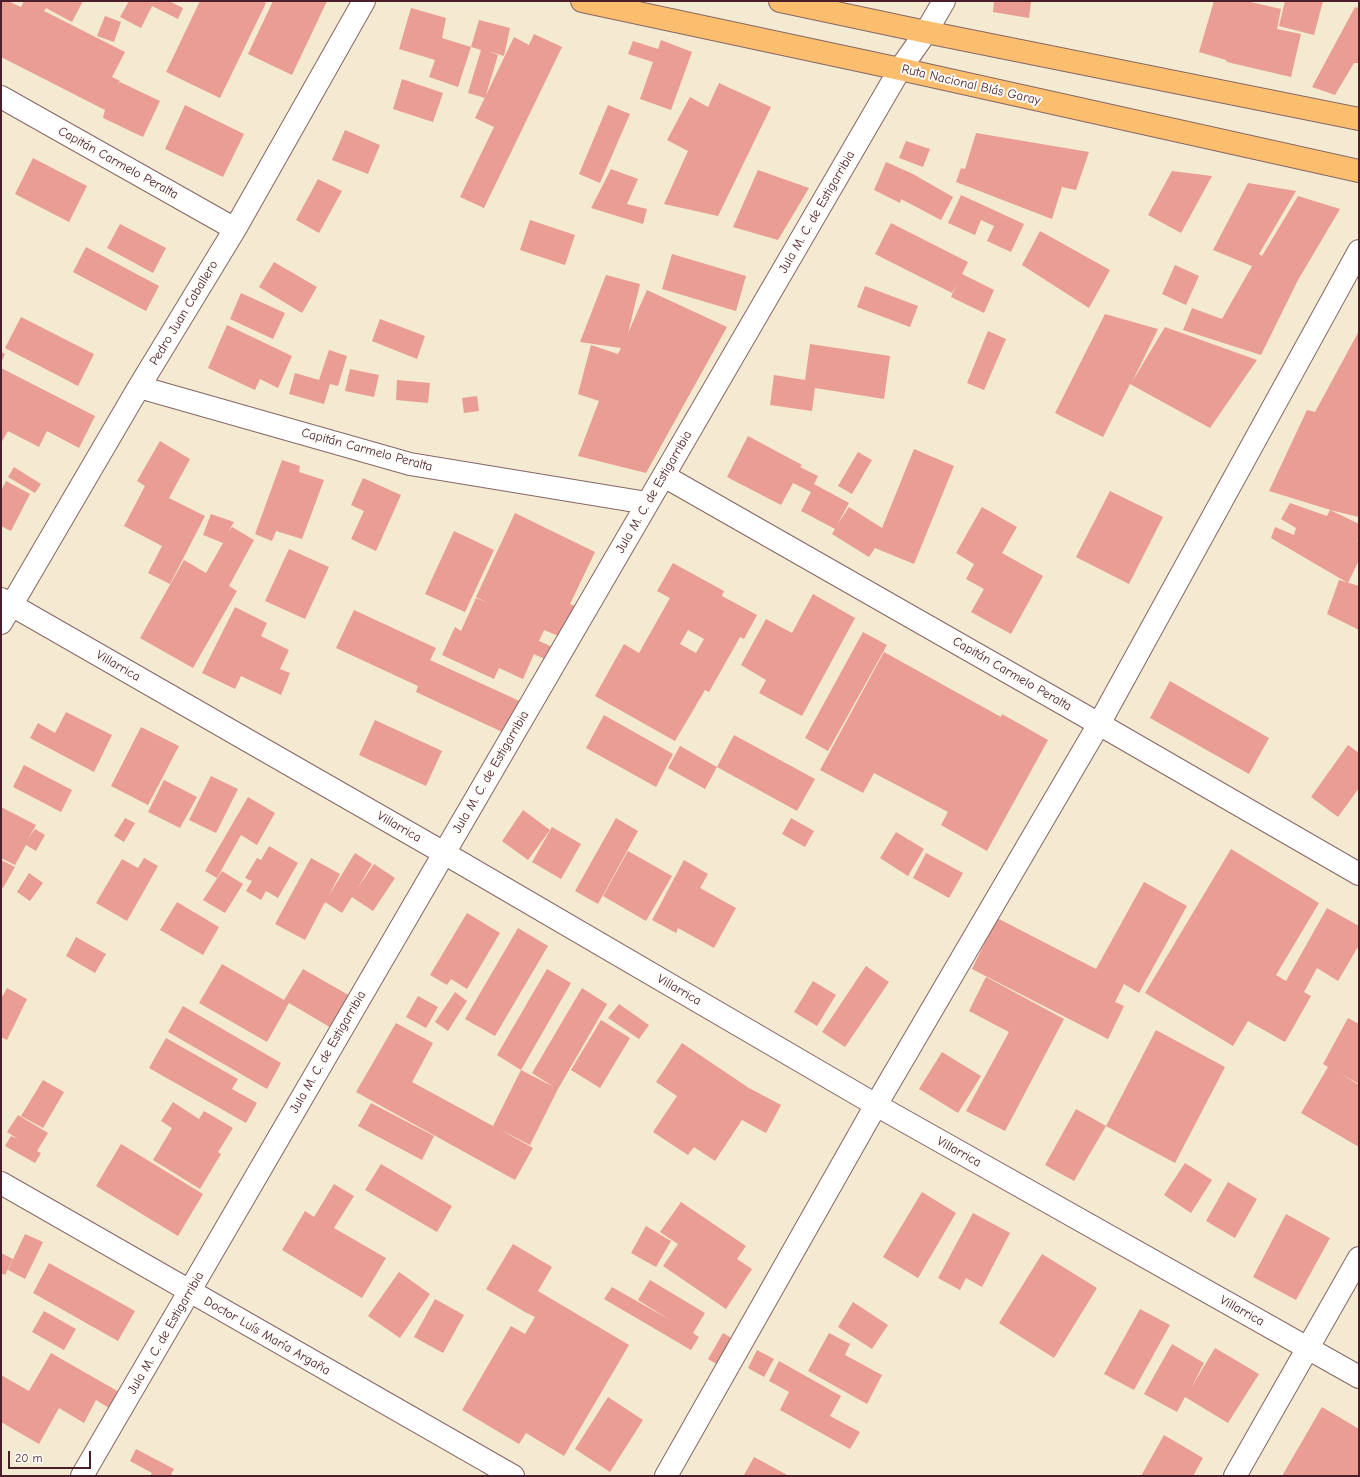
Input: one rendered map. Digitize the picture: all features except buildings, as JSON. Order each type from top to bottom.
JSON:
[{"type":"highway","name":"Ruta Nacional Blás Garay","points":[[582,1],[900,69],[1359,171]]},
{"type":"highway","points":[[780,1],[926,32],[1359,119]]},
{"type":"street","name":"Pedro Juan Caballero","points":[[4,609],[235,229],[364,1]]},
{"type":"street","name":"Jula M. C. de Estigarribia","points":[[82,1476],[900,69],[926,32],[944,1]]},
{"type":"street","name":"Capitán Carmelo Peralta","points":[[1,97],[235,229]]},
{"type":"street","points":[[666,1476],[876,1105],[1099,724],[1359,251]]},
{"type":"street","name":"Capitán Carmelo Peralta","points":[[139,387],[410,464],[647,503]]},
{"type":"street","name":"Capitán Carmelo Peralta","points":[[664,476],[1359,874]]},
{"type":"street","name":"Villarrica","points":[[4,609],[444,853],[876,1105],[1359,1377]]},
{"type":"street","name":"Doctor Luís María Argaña","points":[[1,1183],[513,1476]]},
{"type":"street","points":[[1235,1476],[1359,1258]]}]
